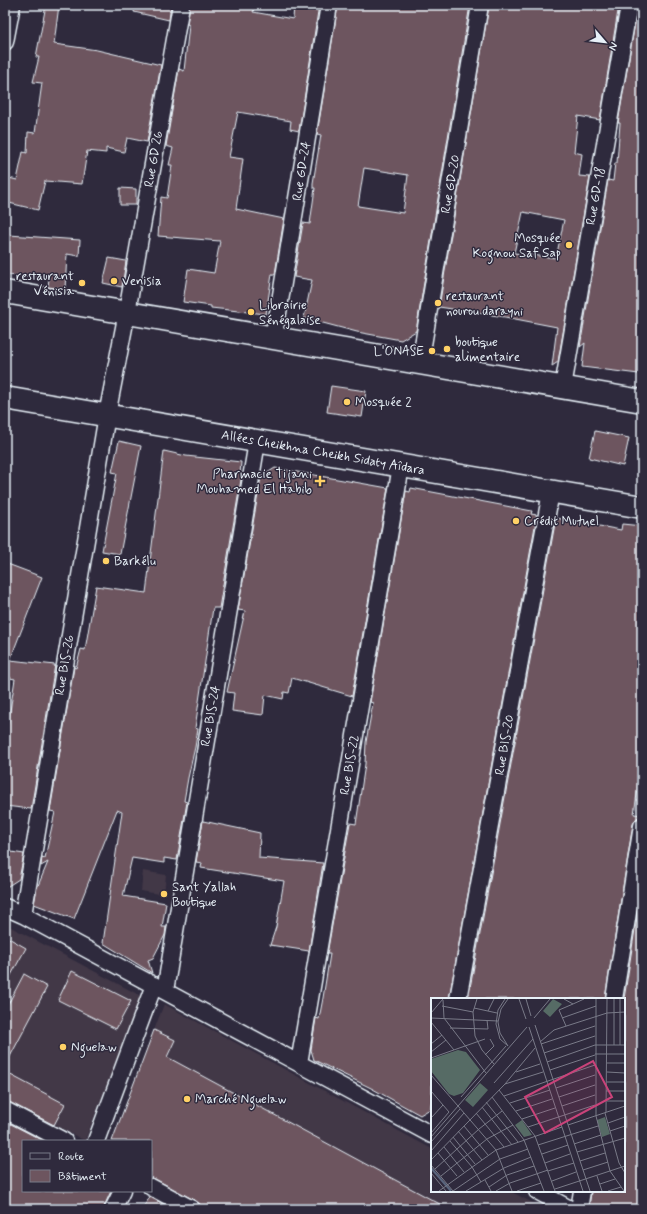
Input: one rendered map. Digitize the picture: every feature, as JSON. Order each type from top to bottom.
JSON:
[{"type":"main road","points":[[5,292],[125,320],[273,337],[642,401]]},
{"type":"main road","name":"Allées Cheikhna Cheikh Sidaty Aîdara","points":[[5,398],[109,406],[257,442],[642,507]]},
{"type":"street","points":[[5,42],[12,5]]},
{"type":"street","name":"Rue GD 26","points":[[109,406],[181,5]]},
{"type":"street","name":"Rue GD-24","points":[[273,337],[330,5]]},
{"type":"street","name":"Rue GD-20","points":[[420,363],[480,5]]},
{"type":"street","name":"Rue GD-18","points":[[563,387],[629,5]]},
{"type":"street","name":"Rue BIS-26","points":[[23,915],[109,406]]},
{"type":"street","name":"Rue BIS-24","points":[[96,1140],[159,988],[257,442]]},
{"type":"street","name":"Rue BIS-22","points":[[299,1063],[400,466]]},
{"type":"street","name":"Rue BIS-20","points":[[458,998],[551,492]]},
{"type":"street","points":[[614,998],[642,826]]},
{"type":"street","points":[[5,906],[431,1134]]},
{"type":"street","points":[[5,1110],[62,1140]]},
{"type":"street","points":[[152,1188],[192,1209]]},
{"type":"street","points":[[113,1209],[122,1192]]},
{"type":"street","points":[[539,1192],[570,1209]]},
{"type":"street","points":[[579,1209],[582,1192]]},
{"type":"shaded area","points":[[143,871],[166,875],[164,895],[141,891]]},
{"type":"shaded area","name":"Nguelaw","points":[[5,924],[141,996],[85,1140],[5,1098]]},
{"type":"shaded area","name":"Marché Nguelaw","points":[[164,1004],[431,1148],[431,1192],[512,1192],[544,1209],[206,1209],[152,1181],[152,1140],[112,1140]]},
{"type":"building","points":[[46,5],[59,5],[54,44],[97,50],[161,65],[147,142],[127,138],[124,152],[106,148],[106,153],[87,151],[82,184],[45,181],[38,210],[5,202],[5,177],[17,180],[23,152],[27,153],[28,132],[35,133],[42,83],[33,82],[39,57],[36,57]]},
{"type":"building","points":[[135,5],[171,5],[169,20],[134,12]]},
{"type":"building","points":[[190,5],[229,5],[254,9],[253,12],[293,19],[294,5],[319,5],[299,131],[290,129],[291,121],[238,112],[229,157],[243,159],[236,209],[284,219],[275,274],[272,274],[266,314],[211,308],[211,306],[183,302],[188,269],[214,273],[220,241],[158,236],[161,197],[167,198],[172,165],[169,165],[173,148],[166,146],[179,69],[184,71],[189,25],[187,24]]},
{"type":"building","points":[[338,5],[470,5],[416,331],[401,340],[357,332],[304,318],[312,280],[294,277],[303,223],[310,224],[315,188],[313,188],[313,183],[321,135],[317,134]],"holes":[[[364,168],[408,175],[403,213],[358,206]]]},
{"type":"building","points":[[489,5],[619,5],[600,120],[578,116],[574,152],[582,154],[579,176],[590,177],[558,362],[552,366],[557,327],[439,307]],"holes":[[[523,212],[564,220],[556,258],[514,253]]]},
{"type":"building","points":[[638,5],[642,5],[642,356],[639,374],[582,367],[585,343],[580,347],[608,180],[613,181],[615,163],[617,163],[620,123],[618,123]]},
{"type":"building","points":[[120,188],[136,189],[136,205],[120,205]]},
{"type":"building","points":[[9,235],[80,240],[79,256],[67,254],[65,289],[48,287],[49,278],[6,275]]},
{"type":"building","points":[[109,258],[126,261],[122,287],[103,283]]},
{"type":"building","name":"Mosquée 2","points":[[331,386],[366,391],[362,417],[327,412]]},
{"type":"building","points":[[595,431],[629,438],[623,466],[589,458]]},
{"type":"building","points":[[119,441],[141,446],[120,554],[102,551],[117,473],[112,472]]},
{"type":"building","points":[[164,451],[186,456],[241,462],[240,474],[242,474],[219,608],[213,608],[195,728],[198,729],[184,801],[187,802],[177,860],[164,858],[164,863],[132,858],[123,896],[166,903],[162,927],[166,927],[165,935],[153,958],[148,960],[152,973],[103,943],[122,812],[117,810],[74,919],[34,904],[37,888],[48,862],[41,866],[42,857],[45,858],[55,812],[50,811],[74,667],[76,668],[81,649],[85,650],[96,586],[146,593]]},
{"type":"building","points":[[275,468],[388,488],[352,696],[292,678],[289,693],[284,692],[283,699],[265,695],[263,715],[232,711],[234,693],[227,692],[245,611],[238,610],[261,477]]},
{"type":"building","points":[[411,488],[532,511],[531,514],[537,515],[449,998],[431,998],[431,1104],[430,1109],[420,1115],[371,1088],[314,1060],[311,1050],[316,1018],[319,1019],[323,998],[330,954],[327,954],[350,823],[356,824],[365,764],[366,742],[373,703],[370,702],[406,491],[410,492]]},
{"type":"building","points":[[556,518],[621,530],[622,524],[642,526],[642,761],[634,814],[642,815],[642,817],[638,817],[633,824],[605,998],[468,998]]},
{"type":"building","points":[[5,563],[42,577],[10,660],[55,665],[31,809],[5,806],[5,724],[8,724],[15,679],[5,677]]},
{"type":"building","points":[[203,821],[260,833],[259,858],[323,863],[309,951],[270,945],[276,927],[284,881],[201,868],[202,863],[196,862]]},
{"type":"building","points":[[5,851],[24,854],[19,879],[5,888]]},
{"type":"building","points":[[642,885],[642,1209],[589,1209],[591,1192],[625,1192],[624,998]]},
{"type":"building","points":[[5,936],[26,948],[5,986]]},
{"type":"building","points":[[72,971],[131,1001],[116,1029],[58,1000]]},
{"type":"building","points":[[24,974],[47,987],[5,1066],[5,1010]]},
{"type":"building","name":"Marché Nguelaw","points":[[154,1030],[175,1040],[167,1057],[449,1209],[201,1209],[200,1204],[196,1201],[152,1178],[152,1140],[112,1140]]},
{"type":"building","points":[[5,1072],[65,1104],[54,1125],[5,1101]]},
{"type":"building","points":[[5,1121],[42,1140],[22,1140],[22,1192],[111,1192],[103,1209],[5,1209]]},
{"type":"building","points":[[150,1197],[172,1209],[142,1209]]},
{"type":"place","name":"Mosquée Kognou Saf Sap","points":[[569,245]]},
{"type":"place","name":"Venisia","points":[[114,281]]},
{"type":"place","name":"restaurant Vénisia","points":[[82,283]]},
{"type":"place","name":"restaurant nourou darayni","points":[[438,303]]},
{"type":"place","name":"Librairie Sénégalaise","points":[[251,312]]},
{"type":"place","name":"boutique alimentaire","points":[[447,349]]},
{"type":"place","name":"L'ONASE","points":[[432,351]]},
{"type":"place","name":"Mosquée 2","points":[[347,402]]},
{"type":"place","name":"Pharmacie Tijani Mouhamed El Habib","points":[[320,481]]},
{"type":"place","name":"Crédit Mutuel","points":[[516,521]]},
{"type":"place","name":"Barkélu","points":[[106,561]]},
{"type":"place","name":"Sant Yallah Boutique","points":[[164,894]]},
{"type":"place","name":"Nguelaw","points":[[63,1047]]},
{"type":"place","name":"Marché Nguelaw","points":[[187,1099]]}]
